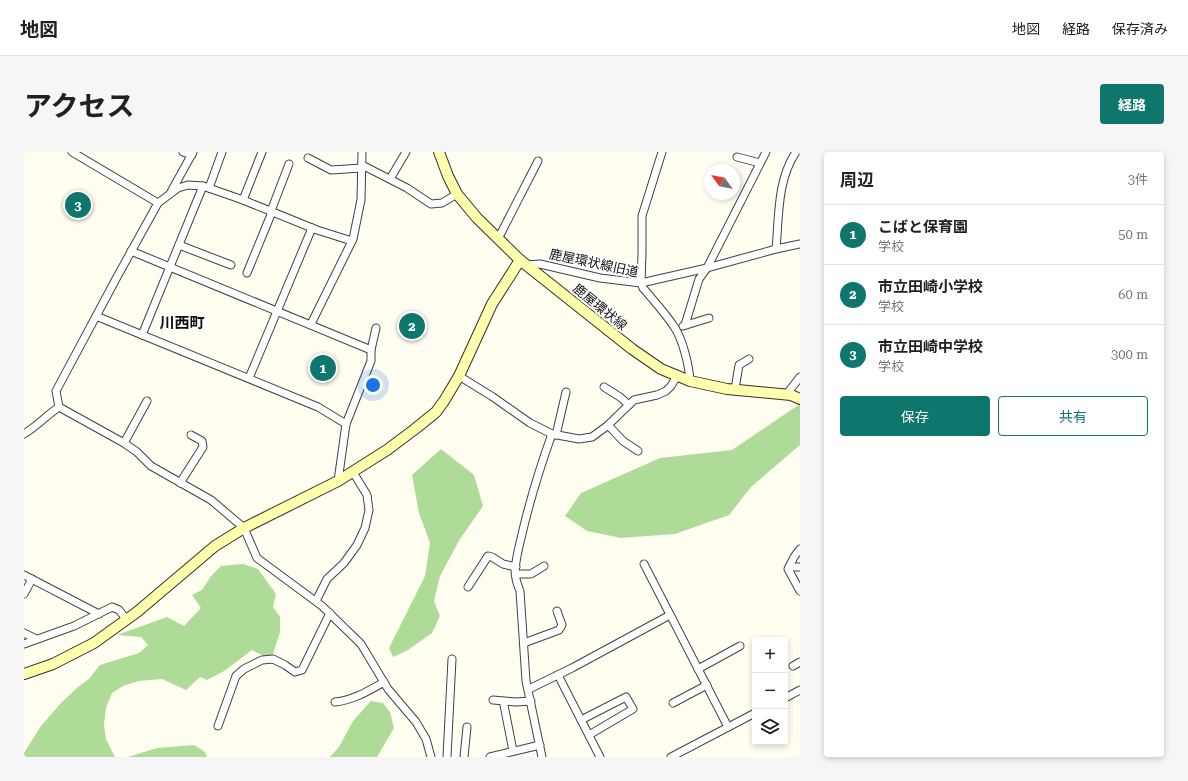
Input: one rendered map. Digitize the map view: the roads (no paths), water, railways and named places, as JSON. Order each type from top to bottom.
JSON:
[{"type":"street","points":[[72,152],[158,203]]},
{"type":"street","points":[[170,193],[192,154],[183,152]]},
{"type":"street","points":[[142,335],[179,245],[222,152]]},
{"type":"street","points":[[243,200],[262,152]]},
{"type":"street","points":[[311,324],[352,241],[361,200],[362,152]]},
{"type":"street","points":[[390,180],[406,152]]},
{"type":"street","name":"鹿屋環状線","points":[[439,152],[457,194],[477,218],[523,263],[632,349],[661,368],[690,382],[786,395],[800,399]]},
{"type":"street","points":[[662,152],[642,216],[641,283],[708,268],[800,244]]},
{"type":"street","points":[[685,325],[699,279],[708,268],[766,152]]},
{"type":"street","points":[[776,250],[781,189],[796,152]]},
{"type":"street","points":[[737,157],[760,163]]},
{"type":"street","points":[[308,158],[331,170],[362,166],[390,180],[431,204],[442,203],[457,194]]},
{"type":"street","points":[[498,238],[538,161]]},
{"type":"street","points":[[247,273],[271,212],[286,167]]},
{"type":"street","points":[[352,241],[312,228],[243,200],[206,187],[196,184],[178,188],[158,203],[56,391],[59,406],[124,443],[137,452],[151,466],[211,500],[244,528],[257,558],[316,601],[361,644],[384,682],[416,722],[426,739],[431,757]]},
{"type":"street","points":[[249,378],[312,228]]},
{"type":"street","points":[[179,245],[231,265]]},
{"type":"street","points":[[131,251],[371,350]]},
{"type":"street","points":[[24,674],[53,664],[94,643],[127,620],[215,546],[244,528],[338,481],[387,450],[436,412],[459,376],[492,304],[523,263]]},
{"type":"street","name":"鹿屋環状線旧道","points":[[523,263],[540,264],[600,278],[641,283],[643,288],[676,331],[689,369],[690,382]]},
{"type":"street","points":[[96,316],[318,406],[346,424]]},
{"type":"street","points":[[676,331],[685,325],[709,318]]},
{"type":"street","points":[[338,481],[346,424],[371,361],[371,350],[376,328]]},
{"type":"street","points":[[735,389],[739,366],[748,359]]},
{"type":"street","points":[[459,376],[530,422],[554,435],[579,439],[592,437],[608,425],[634,400],[657,395],[666,391],[672,386],[677,376]]},
{"type":"street","points":[[786,395],[799,380]]},
{"type":"street","points":[[604,387],[620,397],[629,405]]},
{"type":"street","points":[[542,757],[526,680],[520,590],[516,570],[528,507],[535,482],[554,435],[566,392]]},
{"type":"street","points":[[124,443],[147,401]]},
{"type":"street","points":[[24,434],[59,406]]},
{"type":"street","points":[[608,425],[623,441],[638,451]]},
{"type":"street","points":[[180,482],[203,447],[202,442],[191,435]]},
{"type":"street","points":[[316,601],[328,579],[344,564],[357,545],[365,528],[369,510],[367,495],[352,472]]},
{"type":"street","points":[[800,549],[788,569],[800,591]]},
{"type":"street","points":[[468,587],[488,556],[516,570],[531,574],[544,566]]},
{"type":"street","points":[[644,564],[728,727]]},
{"type":"street","points":[[789,567],[800,567]]},
{"type":"street","points":[[24,575],[99,614]]},
{"type":"street","points":[[24,594],[32,580]]},
{"type":"street","points":[[24,644],[74,626],[112,607],[119,610],[127,620]]},
{"type":"street","points":[[524,643],[559,630],[562,625],[557,611]]},
{"type":"street","points":[[218,726],[236,676],[244,669],[262,660],[274,659],[295,672],[302,670],[330,613]]},
{"type":"street","points":[[529,689],[670,615]]},
{"type":"street","points":[[24,633],[36,639]]},
{"type":"street","points":[[698,669],[740,646]]},
{"type":"street","points":[[447,757],[452,659]]},
{"type":"street","points":[[793,666],[800,662]]},
{"type":"street","points":[[558,675],[600,757]]},
{"type":"street","points":[[335,702],[360,696],[384,682]]},
{"type":"street","points":[[672,703],[706,685]]},
{"type":"street","points":[[788,696],[800,690]]},
{"type":"street","points":[[581,720],[626,697],[633,709],[589,735]]},
{"type":"street","points":[[493,700],[516,702],[531,701]]},
{"type":"street","points":[[504,705],[513,752]]},
{"type":"street","points":[[671,757],[752,715]]},
{"type":"street","points":[[464,757],[467,727]]},
{"type":"street","points":[[490,757],[540,745]]},
{"type":"place","name":"市立田崎中学校","points":[[78,205]]},
{"type":"place","name":"市立田崎小学校","points":[[412,326]]},
{"type":"place","name":"こばと保育園","points":[[323,368]]},
{"type":"district","name":"川西町","points":[[182,323]]}]
